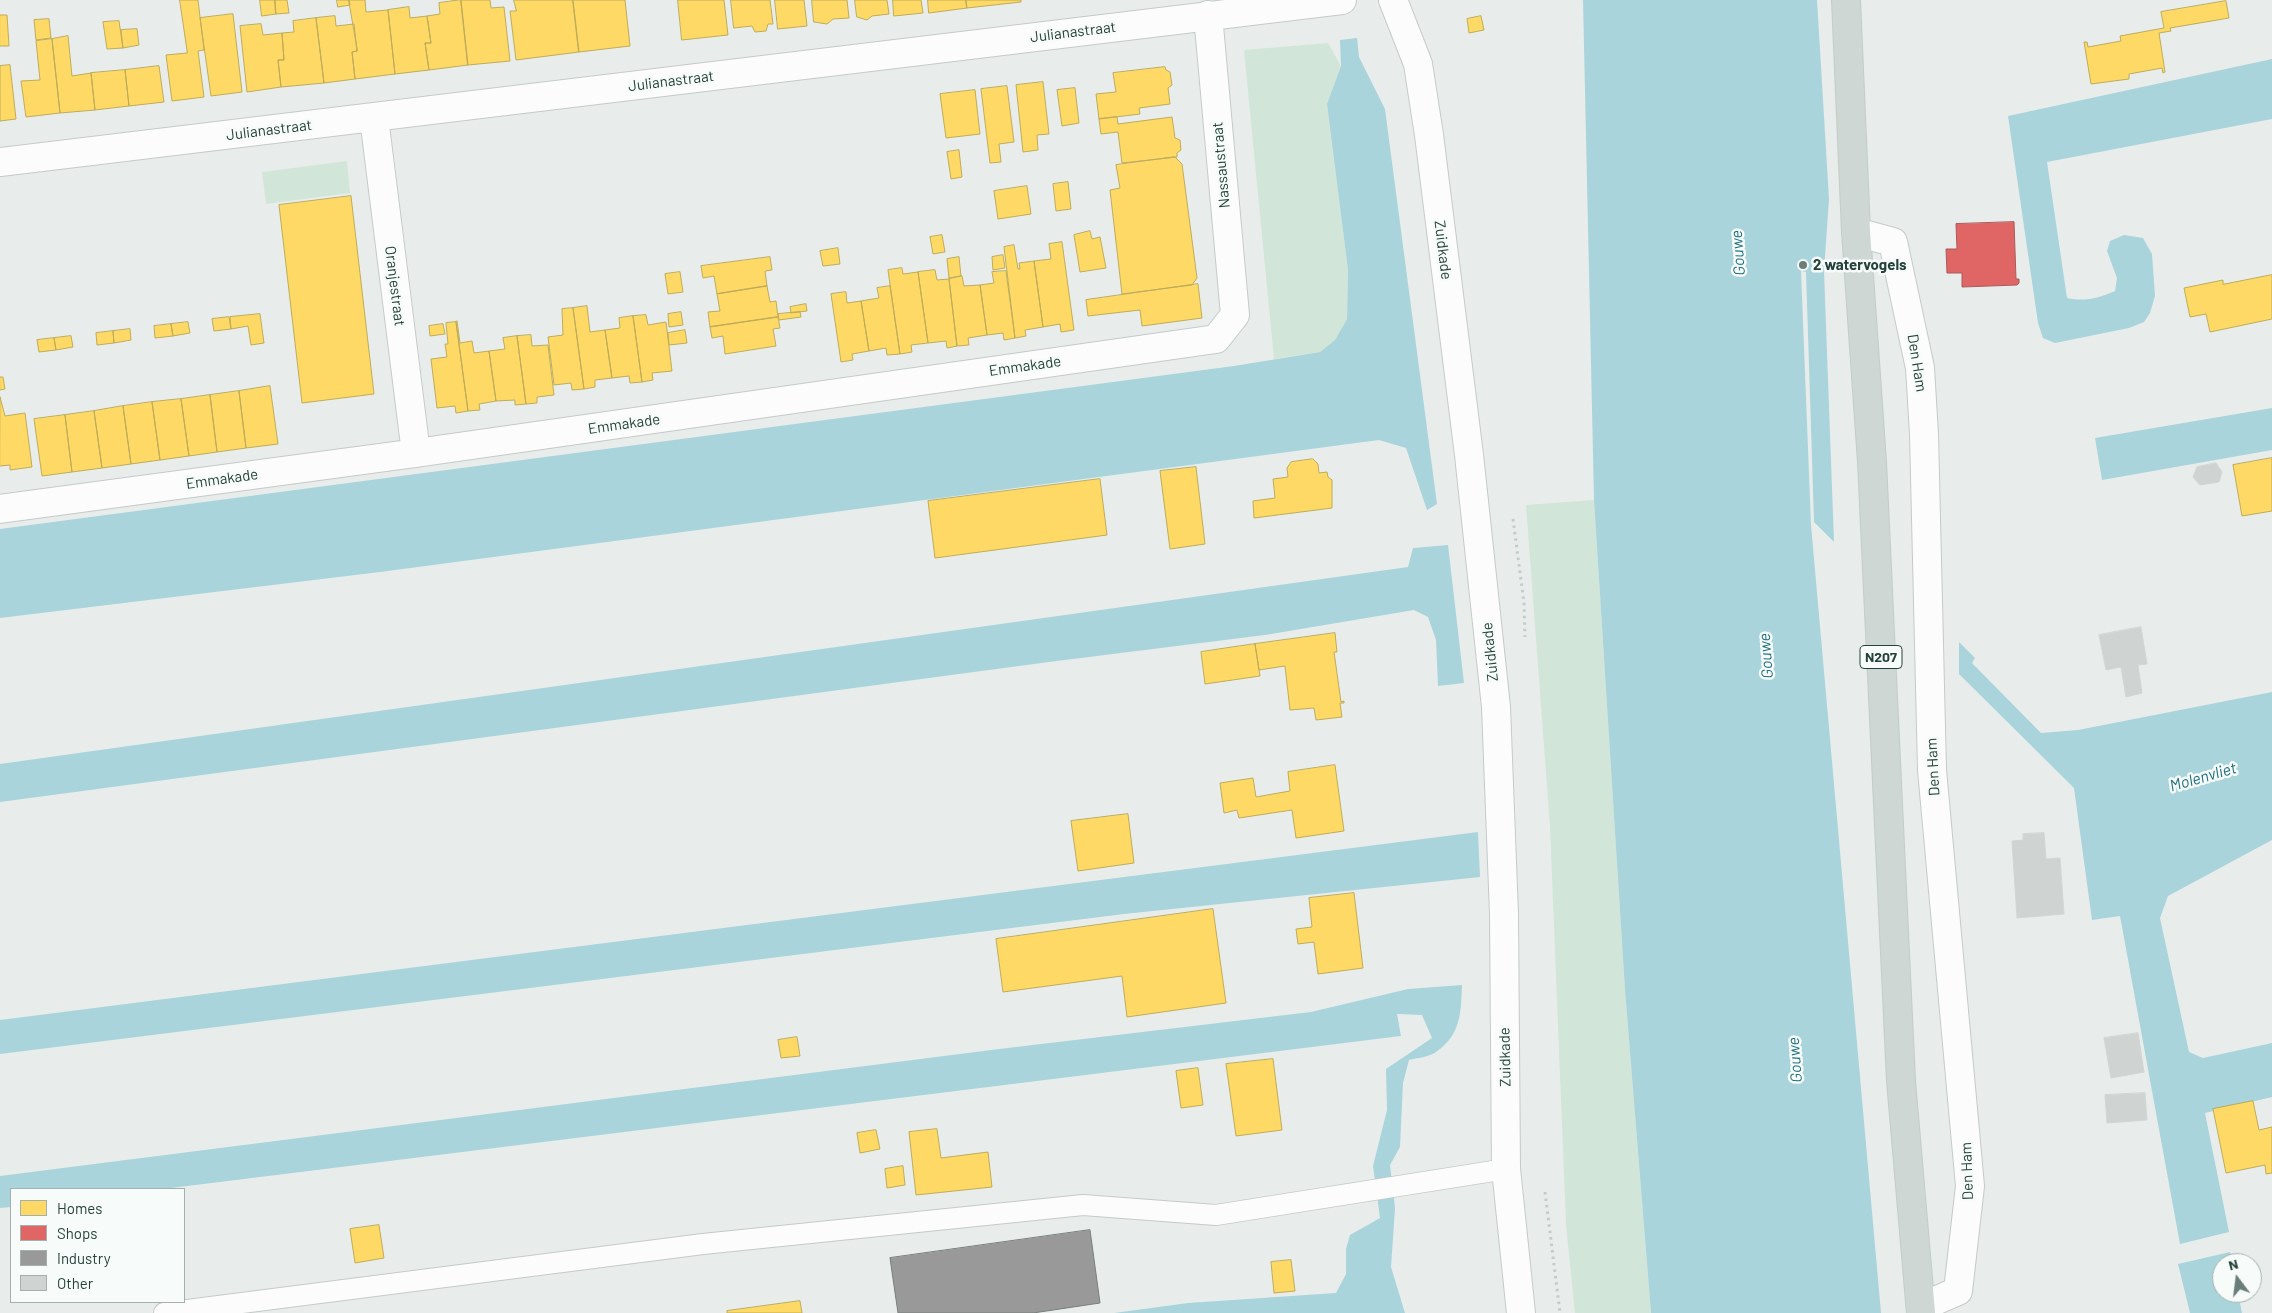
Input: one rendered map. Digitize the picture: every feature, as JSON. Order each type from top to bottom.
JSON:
[{"type":"main road","name":"Den Ham","points":[[1846,0],[1856,232],[1872,462],[1901,1081],[1921,1310]]},
{"type":"street","name":"Zuidkade","points":[[1392,0],[1418,64],[1429,135],[1469,455],[1496,707],[1504,914],[1506,1169],[1521,1313]]},
{"type":"street","name":"Julianastraat","points":[[0,162],[1332,1]]},
{"type":"street","name":"Nassaustraat","points":[[1208,15],[1235,315]]},
{"type":"street","name":"Oranjestraat","points":[[374,118],[416,453]]},
{"type":"street","name":"Den Ham","points":[[1856,232],[1893,242],[1920,368],[1924,434],[1932,770],[1970,1186],[1958,1291],[1921,1310]]},
{"type":"street","name":"Emmakade","points":[[0,509],[416,453],[1216,339],[1235,315]]},
{"type":"lane","points":[[164,1313],[693,1246],[1083,1205],[1216,1215],[1506,1169]]},
{"type":"green space","points":[[1328,43],[1341,66],[1327,104],[1348,270],[1347,319],[1335,340],[1320,352],[1274,359],[1244,50]]},
{"type":"green space","points":[[347,161],[350,193],[266,204],[262,172]]},
{"type":"green space","points":[[1594,500],[1625,990],[1651,1313],[1575,1313],[1566,1225],[1550,827],[1526,505]]},
{"type":"water","name":"Gouwe","points":[[1583,0],[1817,0],[1829,199],[1824,271],[1834,542],[1814,522],[1806,272],[1801,271],[1811,525],[1881,1313],[1651,1313],[1625,990],[1594,500]]},
{"type":"water","points":[[1357,38],[1359,57],[1385,109],[1437,504],[1427,510],[1406,448],[1379,440],[380,572],[0,618],[0,529],[1234,366],[1320,352],[1335,340],[1347,319],[1348,270],[1327,104],[1341,66],[1340,40]]},
{"type":"water","points":[[2272,59],[2272,119],[2047,162],[2067,298],[2092,299],[2115,291],[2117,278],[2107,251],[2110,241],[2124,235],[2143,238],[2152,254],[2155,296],[2150,313],[2144,322],[2129,328],[2055,343],[2043,338],[2038,323],[2008,116]]},
{"type":"water","points":[[2272,408],[2272,450],[2102,480],[2095,438]]},
{"type":"water","points":[[1448,545],[1464,683],[1438,686],[1436,640],[1428,617],[1414,610],[1265,635],[1049,662],[0,802],[0,764],[1408,567],[1413,548]]},
{"type":"water","name":"Molenvliet","points":[[1959,642],[1975,658],[1972,663],[2041,733],[2078,730],[2272,692],[2272,840],[2168,896],[2160,918],[2189,1052],[2203,1058],[2272,1043],[2272,1097],[2205,1113],[2229,1232],[2180,1244],[2120,916],[2092,920],[2074,788],[1959,674]]},
{"type":"water","points":[[1478,832],[1480,877],[1124,914],[0,1054],[0,1020]]},
{"type":"water","points":[[1462,985],[1460,1014],[1455,1030],[1444,1045],[1433,1054],[1409,1060],[1403,1083],[1400,1147],[1390,1165],[1395,1208],[1391,1267],[1405,1313],[1114,1313],[1188,1303],[1336,1293],[1346,1274],[1346,1249],[1350,1235],[1380,1218],[1373,1166],[1387,1110],[1386,1069],[1432,1038],[1422,1015],[1397,1014],[1401,1036],[171,1188],[10,1188],[10,1207],[0,1208],[0,1176],[999,1049],[1311,1012],[1408,989]]},
{"type":"water","points":[[2212,1256],[2212,1303],[2240,1303],[2242,1313],[2190,1313],[2178,1264]]},
{"type":"building: Homes","points":[[180,0],[198,0],[204,50],[198,51],[204,97],[172,101],[166,55],[187,53]]},
{"type":"building: Homes","points":[[260,0],[275,0],[276,14],[262,16]]},
{"type":"building: Homes","points":[[275,0],[287,0],[289,13],[276,14]]},
{"type":"building: Homes","points":[[337,0],[349,0],[350,5],[338,7]]},
{"type":"building: Homes","points":[[349,0],[365,0],[366,12],[388,10],[395,74],[355,79],[352,52],[357,51]]},
{"type":"building: Homes","points":[[461,0],[468,65],[429,70],[425,43],[431,43],[427,16],[440,14],[439,3]]},
{"type":"building: Homes","points":[[461,0],[490,0],[491,8],[504,7],[510,61],[468,65]]},
{"type":"building: Homes","points":[[514,0],[573,0],[579,52],[516,60],[510,11],[516,11]]},
{"type":"building: Homes","points":[[573,0],[625,0],[630,46],[579,52]]},
{"type":"building: Homes","points":[[678,0],[724,0],[728,35],[682,40]]},
{"type":"building: Homes","points":[[731,0],[770,0],[773,24],[768,24],[766,31],[755,32],[752,26],[734,28]]},
{"type":"building: Homes","points":[[775,0],[804,0],[807,26],[778,29]]},
{"type":"building: Homes","points":[[812,0],[847,0],[849,18],[833,19],[827,24],[814,22]]},
{"type":"building: Homes","points":[[855,0],[887,0],[889,14],[872,16],[867,20],[857,17]]},
{"type":"building: Homes","points":[[893,0],[921,0],[923,13],[894,16]]},
{"type":"building: Homes","points":[[928,0],[966,0],[967,8],[929,13]]},
{"type":"building: Homes","points":[[966,0],[1021,0],[1021,2],[967,8]]},
{"type":"building: Homes","points":[[2226,1],[2229,18],[2170,28],[2171,31],[2159,33],[2165,72],[2163,73],[2162,68],[2129,74],[2129,79],[2091,84],[2084,42],[2087,42],[2088,47],[2121,41],[2120,36],[2164,28],[2161,12]]},
{"type":"building: Homes","points":[[409,7],[410,18],[427,16],[431,43],[425,43],[429,70],[395,74],[388,10]]},
{"type":"building: Homes","points":[[233,14],[242,92],[211,96],[200,18]]},
{"type":"building: Homes","points":[[0,15],[7,15],[9,46],[0,46]]},
{"type":"building: Homes","points":[[335,16],[336,26],[354,24],[357,51],[352,52],[355,79],[324,83],[316,18]]},
{"type":"building: Homes","points":[[1481,16],[1484,30],[1469,33],[1467,19]]},
{"type":"building: Homes","points":[[316,18],[324,83],[281,87],[278,60],[284,60],[282,33],[294,32],[293,21]]},
{"type":"building: Homes","points":[[49,19],[51,38],[36,40],[34,20]]},
{"type":"building: Homes","points":[[119,21],[123,48],[107,49],[103,22]]},
{"type":"building: Homes","points":[[261,24],[263,35],[282,33],[284,60],[278,60],[281,87],[247,92],[240,26]]},
{"type":"building: Homes","points":[[137,29],[139,45],[123,48],[121,30]]},
{"type":"building: Homes","points":[[68,36],[72,76],[91,73],[95,110],[60,113],[52,39]]},
{"type":"building: Homes","points":[[52,39],[60,113],[26,117],[21,81],[40,80],[36,41]]},
{"type":"building: Homes","points":[[10,65],[16,119],[0,121],[0,66]]},
{"type":"building: Homes","points":[[159,66],[164,102],[129,106],[125,70]]},
{"type":"building: Homes","points":[[1165,67],[1170,72],[1172,85],[1168,88],[1170,104],[1139,108],[1140,114],[1099,119],[1096,94],[1116,92],[1113,73]]},
{"type":"building: Homes","points":[[125,70],[129,106],[95,110],[91,73]]},
{"type":"building: Homes","points":[[1043,82],[1049,134],[1037,135],[1038,150],[1023,152],[1016,85]]},
{"type":"building: Homes","points":[[1007,86],[1014,142],[999,144],[1001,162],[990,163],[981,89]]},
{"type":"building: Homes","points":[[1075,88],[1079,123],[1062,126],[1057,90]]},
{"type":"building: Homes","points":[[975,90],[980,134],[946,138],[940,94]]},
{"type":"building: Homes","points":[[1117,117],[1118,124],[1172,117],[1175,138],[1180,140],[1181,150],[1177,153],[1177,157],[1122,163],[1118,132],[1101,134],[1099,119]]},
{"type":"building: Homes","points":[[959,150],[962,177],[951,179],[947,152]]},
{"type":"building: Homes","points":[[1175,157],[1182,164],[1197,278],[1192,285],[1122,294],[1110,190],[1120,188],[1116,165]]},
{"type":"building: Homes","points":[[1068,182],[1071,209],[1056,211],[1053,184]]},
{"type":"building: Homes","points":[[1027,186],[1031,214],[998,219],[994,191]]},
{"type":"building: Homes","points":[[351,196],[374,394],[302,403],[279,205]]},
{"type":"building: Homes","points":[[1090,231],[1092,239],[1100,237],[1106,268],[1080,272],[1074,235]]},
{"type":"building: Homes","points":[[942,235],[945,252],[933,254],[930,237]]},
{"type":"building: Homes","points":[[1062,242],[1074,330],[1061,332],[1060,324],[1043,327],[1034,261],[1051,259],[1049,244]]},
{"type":"building: Homes","points":[[1014,245],[1018,269],[1020,269],[1019,263],[1034,261],[1043,327],[1025,330],[1026,336],[1015,338],[1004,247]]},
{"type":"building: Homes","points":[[838,248],[840,264],[823,266],[820,251]]},
{"type":"building: Homes","points":[[1003,255],[1005,268],[993,270],[992,257]]},
{"type":"building: Homes","points":[[770,257],[772,270],[765,271],[767,286],[717,294],[714,276],[703,278],[701,266]]},
{"type":"building: Homes","points":[[959,257],[961,276],[949,278],[947,259]]},
{"type":"building: Homes","points":[[902,268],[903,274],[918,272],[928,343],[911,345],[912,352],[900,354],[888,270]]},
{"type":"building: Homes","points":[[935,270],[937,280],[949,279],[957,346],[947,348],[946,341],[928,343],[918,272]]},
{"type":"building: Homes","points":[[1006,271],[1015,338],[1004,340],[1003,333],[987,335],[980,285],[994,283],[992,272]]},
{"type":"building: Homes","points":[[680,272],[683,292],[668,294],[665,274]]},
{"type":"building: Homes","points":[[2272,275],[2272,319],[2210,332],[2206,314],[2190,317],[2184,288],[2223,280],[2223,284]]},
{"type":"building: Homes","points":[[962,276],[964,286],[980,285],[987,335],[968,338],[969,345],[957,346],[949,279]]},
{"type":"building: Homes","points":[[1198,284],[1202,318],[1142,326],[1140,310],[1088,316],[1086,300]]},
{"type":"building: Homes","points":[[767,286],[770,302],[776,301],[778,317],[710,327],[708,312],[720,311],[717,294]]},
{"type":"building: Homes","points":[[890,286],[900,354],[887,355],[886,348],[869,351],[861,301],[879,298],[877,288]]},
{"type":"building: Homes","points":[[846,292],[847,303],[861,301],[869,351],[852,354],[853,360],[841,362],[831,294]]},
{"type":"building: Homes","points":[[806,304],[807,311],[791,313],[790,307]]},
{"type":"building: Homes","points":[[587,306],[590,332],[605,330],[612,378],[595,380],[595,387],[584,389],[573,308]]},
{"type":"building: Homes","points":[[573,308],[584,389],[572,390],[571,383],[554,385],[548,337],[563,335],[562,309]]},
{"type":"building: Homes","points":[[681,312],[683,325],[669,327],[668,314]]},
{"type":"building: Homes","points":[[800,312],[801,317],[779,320],[778,314]]},
{"type":"building: Homes","points":[[260,314],[264,343],[251,345],[248,326],[231,329],[230,317]]},
{"type":"building: Homes","points":[[646,315],[648,325],[666,322],[672,371],[652,373],[653,380],[642,382],[633,316]]},
{"type":"building: Homes","points":[[633,316],[642,382],[630,383],[629,376],[612,378],[605,330],[620,328],[619,318]]},
{"type":"building: Homes","points":[[229,317],[231,329],[214,331],[212,319]]},
{"type":"building: Homes","points":[[778,317],[780,328],[773,329],[776,346],[725,354],[723,336],[712,338],[710,327]]},
{"type":"building: Homes","points":[[457,321],[460,343],[472,341],[474,353],[489,351],[496,401],[479,404],[480,410],[468,411]]},
{"type":"building: Homes","points":[[188,322],[190,333],[173,336],[171,324]]},
{"type":"building: Homes","points":[[456,322],[468,411],[456,413],[455,406],[437,408],[431,359],[447,357],[445,344],[448,344],[446,323]]},
{"type":"building: Homes","points":[[171,324],[173,336],[155,338],[154,326]]},
{"type":"building: Homes","points":[[443,324],[445,334],[430,336],[429,326]]},
{"type":"building: Homes","points":[[130,329],[131,340],[114,343],[113,331]]},
{"type":"building: Homes","points":[[685,330],[687,343],[669,345],[668,333]]},
{"type":"building: Homes","points":[[113,331],[114,343],[97,345],[96,333]]},
{"type":"building: Homes","points":[[531,335],[532,346],[548,345],[554,395],[537,397],[537,403],[526,404],[517,336]]},
{"type":"building: Homes","points":[[71,336],[73,347],[56,350],[54,338]]},
{"type":"building: Homes","points":[[517,336],[526,404],[515,405],[515,400],[496,401],[489,351],[505,349],[503,338]]},
{"type":"building: Homes","points":[[54,338],[56,350],[39,352],[37,340]]},
{"type":"building: Homes","points":[[0,377],[3,377],[5,389],[0,390]]},
{"type":"building: Homes","points":[[270,386],[278,444],[246,448],[239,391]]},
{"type":"building: Homes","points":[[239,391],[246,448],[217,452],[210,395]]},
{"type":"building: Homes","points":[[210,395],[217,452],[189,456],[181,399]]},
{"type":"building: Homes","points":[[0,397],[5,416],[25,413],[32,467],[10,470],[10,465],[0,466]]},
{"type":"building: Homes","points":[[181,399],[189,456],[160,460],[152,402]]},
{"type":"building: Homes","points":[[152,402],[160,460],[131,464],[123,406]]},
{"type":"building: Homes","points":[[123,406],[131,464],[102,468],[94,411]]},
{"type":"building: Homes","points":[[94,411],[102,468],[72,472],[65,415]]},
{"type":"building: Homes","points":[[65,415],[72,472],[42,476],[34,419]]},
{"type":"building: Homes","points":[[2272,458],[2272,511],[2242,516],[2233,465]]},
{"type":"building: Homes","points":[[1313,459],[1318,464],[1319,473],[1327,472],[1328,477],[1332,480],[1332,508],[1254,518],[1253,501],[1275,498],[1273,479],[1288,477],[1287,468],[1291,462]]},
{"type":"building: Homes","points":[[1196,467],[1205,544],[1170,549],[1160,471]]},
{"type":"building: Homes","points":[[1100,479],[1107,535],[935,558],[928,501]]},
{"type":"building: Homes","points":[[1335,633],[1337,652],[1334,652],[1341,702],[1344,701],[1344,703],[1340,703],[1342,717],[1316,720],[1314,708],[1290,710],[1285,666],[1259,670],[1255,644]]},
{"type":"building: Homes","points":[[1255,644],[1260,676],[1205,684],[1201,652]]},
{"type":"building: Homes","points":[[1335,765],[1344,831],[1296,838],[1292,810],[1239,818],[1237,810],[1224,813],[1220,783],[1253,778],[1256,797],[1290,791],[1288,772]]},
{"type":"building: Homes","points":[[1128,814],[1134,863],[1078,871],[1071,821]]},
{"type":"building: Homes","points":[[1354,893],[1363,968],[1318,974],[1314,942],[1298,944],[1296,929],[1312,927],[1309,898]]},
{"type":"building: Homes","points":[[1213,909],[1226,1003],[1127,1017],[1122,976],[1003,992],[996,939]]},
{"type":"building: Homes","points":[[797,1037],[800,1056],[781,1058],[778,1040]]},
{"type":"building: Homes","points":[[1273,1059],[1282,1130],[1236,1136],[1226,1064]]},
{"type":"building: Homes","points":[[1198,1068],[1203,1105],[1181,1108],[1176,1071]]},
{"type":"building: Homes","points":[[2253,1101],[2259,1130],[2272,1127],[2272,1173],[2266,1174],[2265,1165],[2226,1173],[2213,1109]]},
{"type":"building: Homes","points":[[937,1129],[941,1158],[988,1152],[992,1187],[916,1195],[909,1132]]},
{"type":"building: Homes","points":[[876,1130],[880,1149],[860,1153],[857,1133]]},
{"type":"building: Homes","points":[[903,1166],[905,1185],[887,1188],[885,1169]]},
{"type":"building: Homes","points":[[379,1225],[384,1258],[355,1263],[350,1229]]},
{"type":"building: Homes","points":[[1291,1260],[1295,1291],[1274,1293],[1271,1262]]},
{"type":"building: Homes","points":[[800,1301],[802,1313],[727,1313],[727,1311]]},
{"type":"building: Shops","points":[[2014,222],[2016,279],[2019,279],[2017,285],[1962,287],[1962,273],[1947,273],[1946,249],[1957,249],[1956,224]]},
{"type":"building: Industry","points":[[1090,1230],[1100,1303],[1033,1313],[898,1313],[890,1258]]},
{"type":"building: Other","points":[[2216,463],[2222,472],[2219,482],[2200,485],[2193,477],[2197,467]]},
{"type":"building: Other","points":[[2141,627],[2147,664],[2138,665],[2142,693],[2126,697],[2121,667],[2106,670],[2099,635]]},
{"type":"building: Other","points":[[2044,833],[2046,859],[2060,858],[2064,914],[2017,918],[2012,841],[2023,840],[2023,834]]},
{"type":"building: Other","points":[[2138,1033],[2144,1072],[2111,1078],[2104,1038]]},
{"type":"building: Other","points":[[2145,1093],[2147,1120],[2107,1123],[2105,1095]]},
{"type":"place","name":"2 watervogels","points":[[1803,265]]}]
